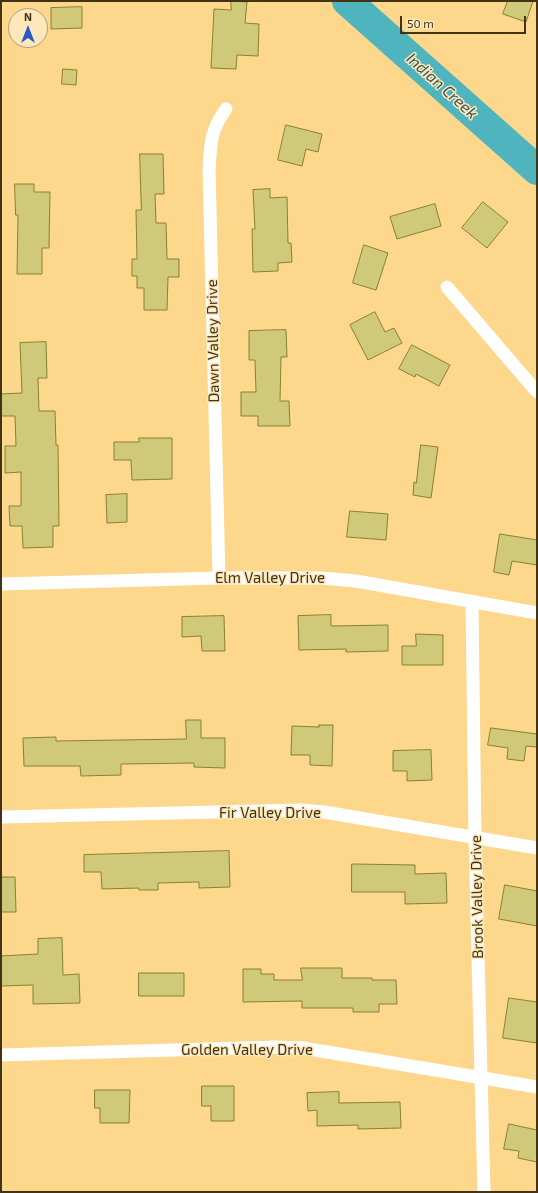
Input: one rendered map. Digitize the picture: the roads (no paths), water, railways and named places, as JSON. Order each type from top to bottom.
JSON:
[{"type":"street","name":"Dawn Valley Drive","points":[[219,578],[209,169],[212,137],[216,123],[226,109]]},
{"type":"street","points":[[447,287],[537,392]]},
{"type":"street","name":"Elm Valley Drive","points":[[1,584],[219,578],[335,579],[537,613]]},
{"type":"street","name":"Brook Valley Drive","points":[[472,602],[475,839],[484,1192]]},
{"type":"street","name":"Fir Valley Drive","points":[[1,817],[301,810],[324,812],[475,839],[537,848]]},
{"type":"street","name":"Golden Valley Drive","points":[[1,1055],[276,1047],[303,1048],[537,1087]]},
{"type":"waterway","name":"Indian Creek","points":[[347,1],[537,170]]}]
